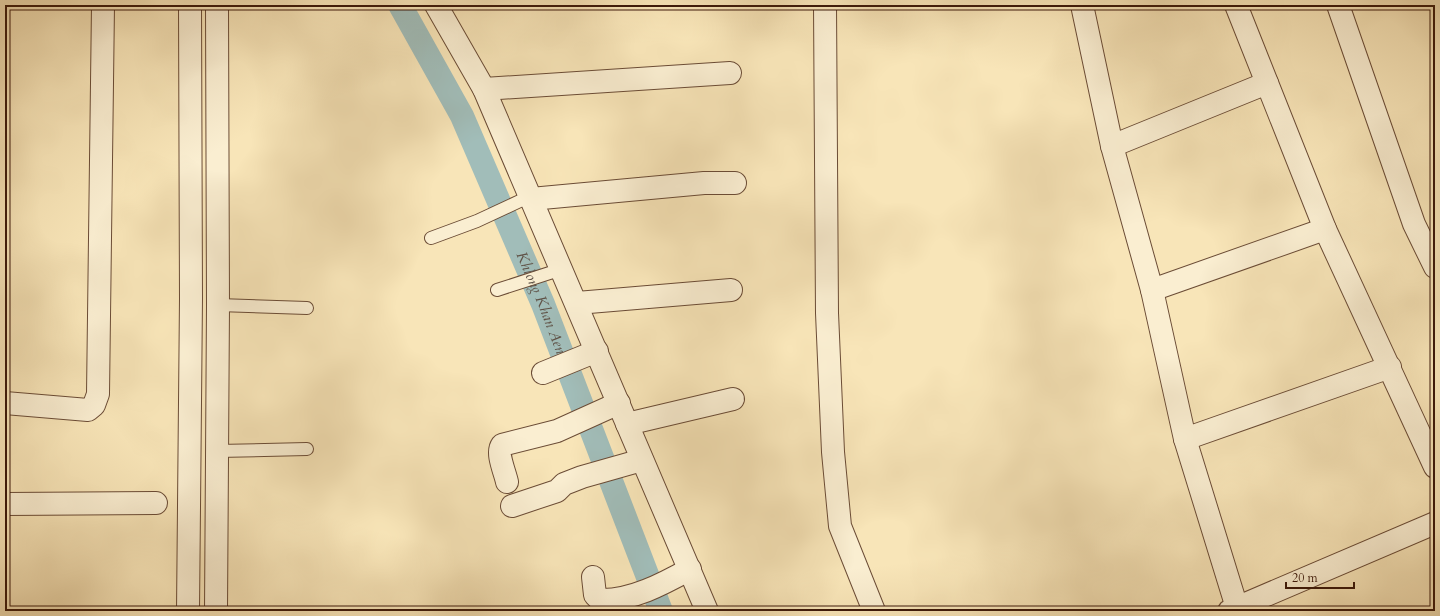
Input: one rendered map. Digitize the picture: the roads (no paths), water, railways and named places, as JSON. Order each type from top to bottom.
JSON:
[{"type":"street","points":[[5,403],[88,410],[94,405],[98,394],[103,130],[103,5]]},
{"type":"street","points":[[188,611],[191,298],[190,5]]},
{"type":"street","points":[[216,611],[218,305],[217,5]]},
{"type":"street","points":[[436,5],[484,89],[527,199],[557,270],[576,303],[588,354],[619,403],[707,611]]},
{"type":"street","points":[[825,5],[827,313],[833,452],[840,526],[874,611]]},
{"type":"street","points":[[1082,5],[1112,146],[1152,290],[1185,439],[1235,610],[1435,523]]},
{"type":"street","points":[[1236,5],[1325,229],[1435,467]]},
{"type":"street","points":[[1338,5],[1414,224],[1435,267]]},
{"type":"street","points":[[484,89],[612,79],[730,73]]},
{"type":"street","points":[[1112,146],[1267,83]]},
{"type":"street","points":[[527,199],[704,183],[735,183]]},
{"type":"street","points":[[1152,290],[1325,229]]},
{"type":"street","points":[[576,303],[731,290]]},
{"type":"street","points":[[542,372],[588,354]]},
{"type":"street","points":[[1185,439],[1390,367]]},
{"type":"street","points":[[627,424],[733,399]]},
{"type":"street","points":[[507,482],[500,454],[502,445],[557,431],[619,403]]},
{"type":"street","points":[[512,506],[557,490],[564,484],[582,477],[642,460]]},
{"type":"street","points":[[5,504],[156,503]]},
{"type":"street","points":[[593,577],[594,593],[600,600],[623,598],[669,581],[690,569]]},
{"type":"lane","points":[[431,238],[527,199]]},
{"type":"lane","points":[[502,288],[557,270]]},
{"type":"lane","points":[[218,305],[307,308]]},
{"type":"lane","points":[[217,451],[307,450]]},
{"type":"waterway","name":"Khlong Khan Aen","points":[[400,5],[462,116],[543,304],[661,611]]}]
